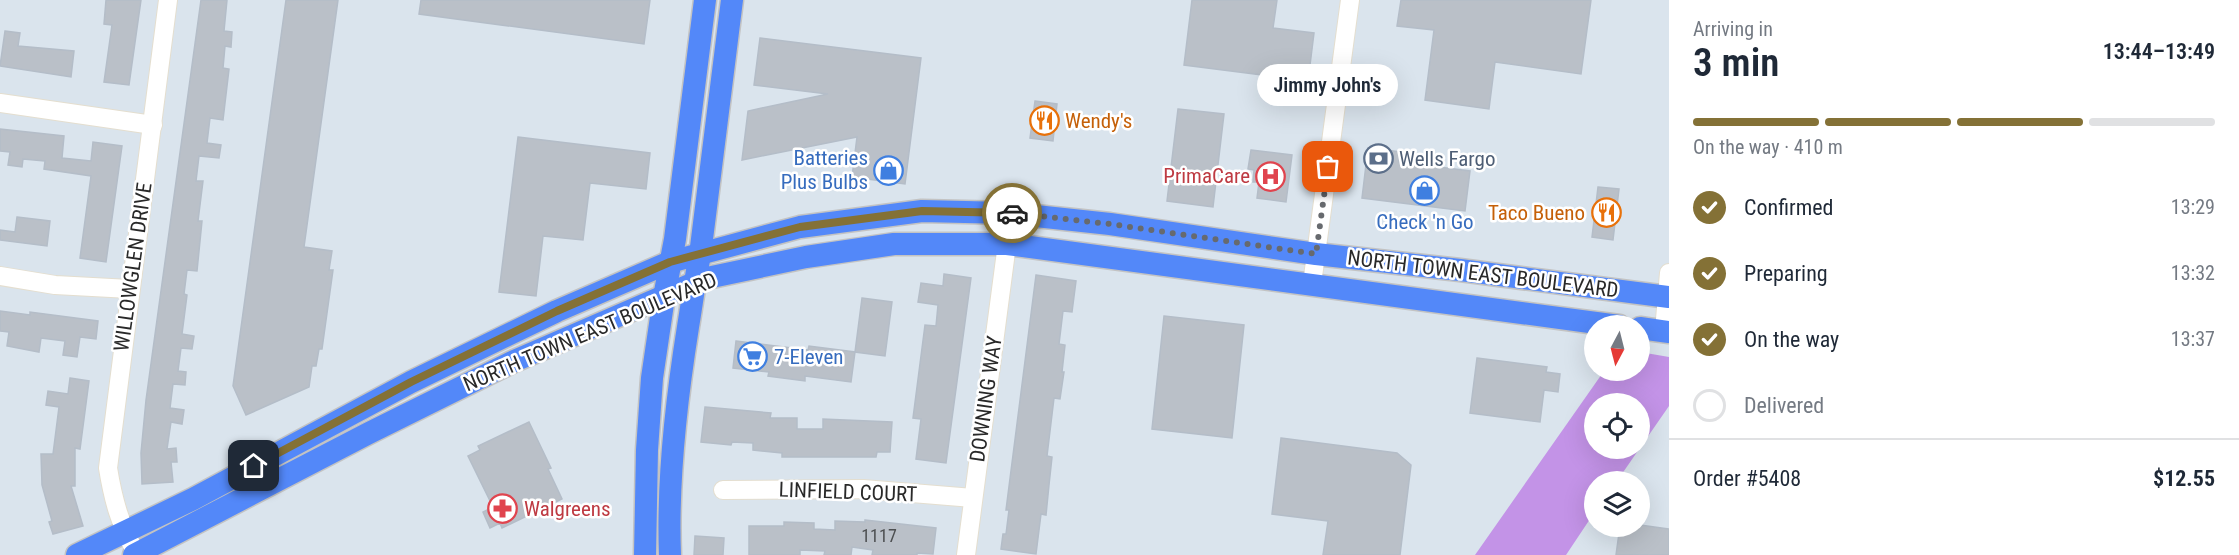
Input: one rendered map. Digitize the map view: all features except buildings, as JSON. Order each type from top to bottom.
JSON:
[{"type":"main road","points":[[645,555],[652,378],[705,0]]},
{"type":"main road","points":[[670,555],[669,520],[678,391],[700,255],[732,0]]},
{"type":"main road","points":[[702,24],[729,27]]},
{"type":"main road","name":"NORTH TOWN EAST BOULEVARD","points":[[77,555],[193,499],[357,411],[557,311],[670,262],[800,227],[922,211],[1008,213],[1668,297]]},
{"type":"main road","points":[[891,215],[894,244]]},
{"type":"main road","points":[[1133,260],[1138,228]]},
{"type":"main road","name":"NORTH TOWN EAST BOULEVARD","points":[[135,554],[495,370],[694,283],[806,257],[894,244],[1007,244],[1584,321]]},
{"type":"main road","points":[[1455,304],[1460,270]]},
{"type":"main road","points":[[1650,330],[1666,332]]},
{"type":"main road","points":[[484,347],[495,370]]},
{"type":"main road","points":[[357,411],[369,433]]},
{"type":"main road","points":[[645,520],[669,520]]},
{"type":"street","name":"WILLOWGLEN DRIVE","points":[[135,554],[116,509],[108,468],[168,0]]},
{"type":"street","points":[[1312,284],[1350,0]]},
{"type":"street","points":[[0,103],[153,125]]},
{"type":"street","name":"DOWNING WAY","points":[[966,555],[1007,244]]},
{"type":"street","points":[[1666,332],[1669,273]]},
{"type":"street","points":[[0,276],[55,285],[130,289]]},
{"type":"street","name":"LINFIELD COURT","points":[[723,490],[863,489],[973,498]]},
{"type":"shaded area","points":[[1650,354],[1669,357],[1669,406],[1650,434],[1650,393],[1589,393],[1597,381],[1650,381]]},
{"type":"shaded area","points":[[1584,400],[1584,459],[1632,459],[1624,471],[1584,471],[1584,528],[1566,555],[1475,555]]},
{"type":"way so far","points":[[1012,213],[1110,224],[1316,254],[1328,167]]},
{"type":"place","name":"Wendy's","points":[[1044,121]]},
{"type":"place","name":"Wells Fargo","points":[[1378,159]]},
{"type":"place","name":"Jimmy John's","points":[[1328,167]]},
{"type":"place","name":"Batteries Plus Bulbs","points":[[889,170]]},
{"type":"place","name":"PrimaCare","points":[[1271,176]]},
{"type":"place","name":"Check 'n Go","points":[[1425,191]]},
{"type":"place","name":"Taco Bueno","points":[[1606,213]]},
{"type":"place","name":"7-Eleven","points":[[753,357]]},
{"type":"place","name":"Walgreens","points":[[503,509]]},
{"type":"route","points":[[254,466],[411,382],[557,311],[670,262],[800,227],[922,211],[1012,213]]}]
